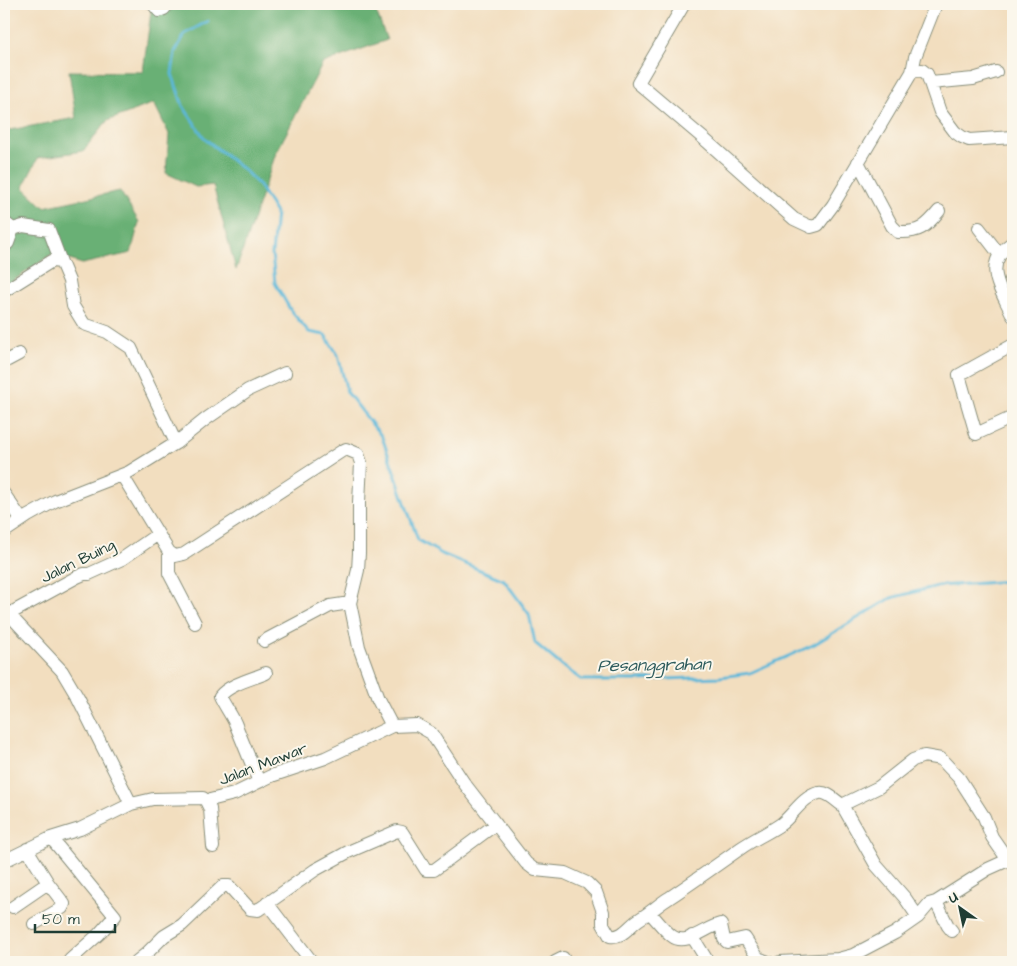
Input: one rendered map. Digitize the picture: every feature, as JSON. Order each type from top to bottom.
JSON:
[{"type":"street","points":[[153,4],[159,11],[168,4]]},
{"type":"street","points":[[684,4],[638,82],[794,219],[811,227],[818,225],[833,205],[912,72],[915,57],[936,4]]},
{"type":"street","points":[[912,72],[925,72],[929,76],[934,100],[940,112],[955,132],[962,137],[969,140],[1013,137]]},
{"type":"street","points":[[931,83],[973,79],[996,72]]},
{"type":"street","points":[[858,162],[892,226],[898,232],[912,233],[928,225],[939,211]]},
{"type":"street","points":[[4,247],[8,243],[9,226],[49,230],[69,281],[73,306],[80,318],[84,324],[107,332],[130,348],[176,443]]},
{"type":"street","points":[[979,228],[1000,255]]},
{"type":"street","points":[[1013,242],[997,259],[994,273],[1013,316]]},
{"type":"street","points":[[4,290],[52,261],[61,262]]},
{"type":"street","points":[[1013,345],[960,375],[976,434],[1013,417]]},
{"type":"street","points":[[4,362],[19,354]]},
{"type":"street","points":[[4,532],[55,501],[122,475],[176,443],[206,419],[248,390],[285,373]]},
{"type":"street","points":[[122,475],[169,552],[175,556],[184,554],[346,449],[358,454],[361,463],[358,570],[350,603],[362,656],[378,699],[392,726],[416,725],[431,733],[464,783],[526,863],[535,870],[566,873],[583,880],[594,889],[603,912],[603,924],[610,936],[617,937],[624,933],[637,920],[650,913],[666,899],[700,878],[744,846],[781,824],[805,801],[821,792],[831,796],[842,805],[876,865],[918,916]]},
{"type":"street","points":[[4,494],[22,520]]},
{"type":"street","name":"Jalan Buing","points":[[7,612],[77,577],[89,574],[122,559],[158,534]]},
{"type":"street","points":[[169,552],[169,573],[195,623]]},
{"type":"street","points":[[264,641],[330,606],[350,603]]},
{"type":"street","points":[[7,612],[62,671],[78,698],[131,804]]},
{"type":"street","points":[[259,782],[235,723],[220,696],[223,692],[266,673]]},
{"type":"street","name":"Jalan Mawar","points":[[4,861],[51,838],[80,829],[131,804],[153,799],[203,798],[206,802],[234,794],[271,776],[324,758],[392,726]]},
{"type":"street","points":[[780,962],[855,959],[918,916],[924,908],[988,869],[1011,862],[992,837],[984,817],[959,778],[941,759],[924,756],[913,760],[880,787],[842,805]]},
{"type":"street","points":[[206,802],[210,809],[213,846]]},
{"type":"street","points":[[136,962],[164,936],[182,925],[223,886],[229,886],[250,909],[258,910],[315,870],[348,852],[391,833],[402,832],[426,870],[430,871],[434,870],[496,824]]},
{"type":"street","points":[[51,838],[114,916],[99,934],[70,960]]},
{"type":"street","points":[[27,849],[48,883],[64,904],[62,908],[34,924]]},
{"type":"street","points":[[13,907],[48,883]]},
{"type":"street","points":[[936,902],[952,931]]},
{"type":"street","points":[[266,904],[312,962]]},
{"type":"street","points":[[650,913],[674,938],[684,939],[720,924],[724,939],[727,942],[744,938],[758,958],[768,962]]},
{"type":"street","points":[[692,936],[708,962]]},
{"type":"street","points":[[555,962],[563,958],[565,962]]},
{"type":"green space","points":[[152,4],[373,4],[387,40],[323,63],[276,153],[236,270],[213,185],[196,187],[166,173],[169,134],[154,103],[107,121],[83,151],[38,158],[23,187],[44,207],[120,191],[139,222],[131,253],[82,264],[52,254],[4,287],[4,131],[76,118],[69,71],[143,72]]},
{"type":"waterway","name":"Pesanggrahan","points":[[208,21],[185,34],[175,52],[172,74],[183,106],[205,139],[244,170],[258,184],[276,213],[272,254],[275,283],[291,311],[309,332],[325,335],[338,355],[347,392],[382,437],[418,540],[442,554],[504,580],[529,614],[535,643],[582,680],[720,677],[750,673],[813,645],[891,598],[938,586],[1013,581]]}]
